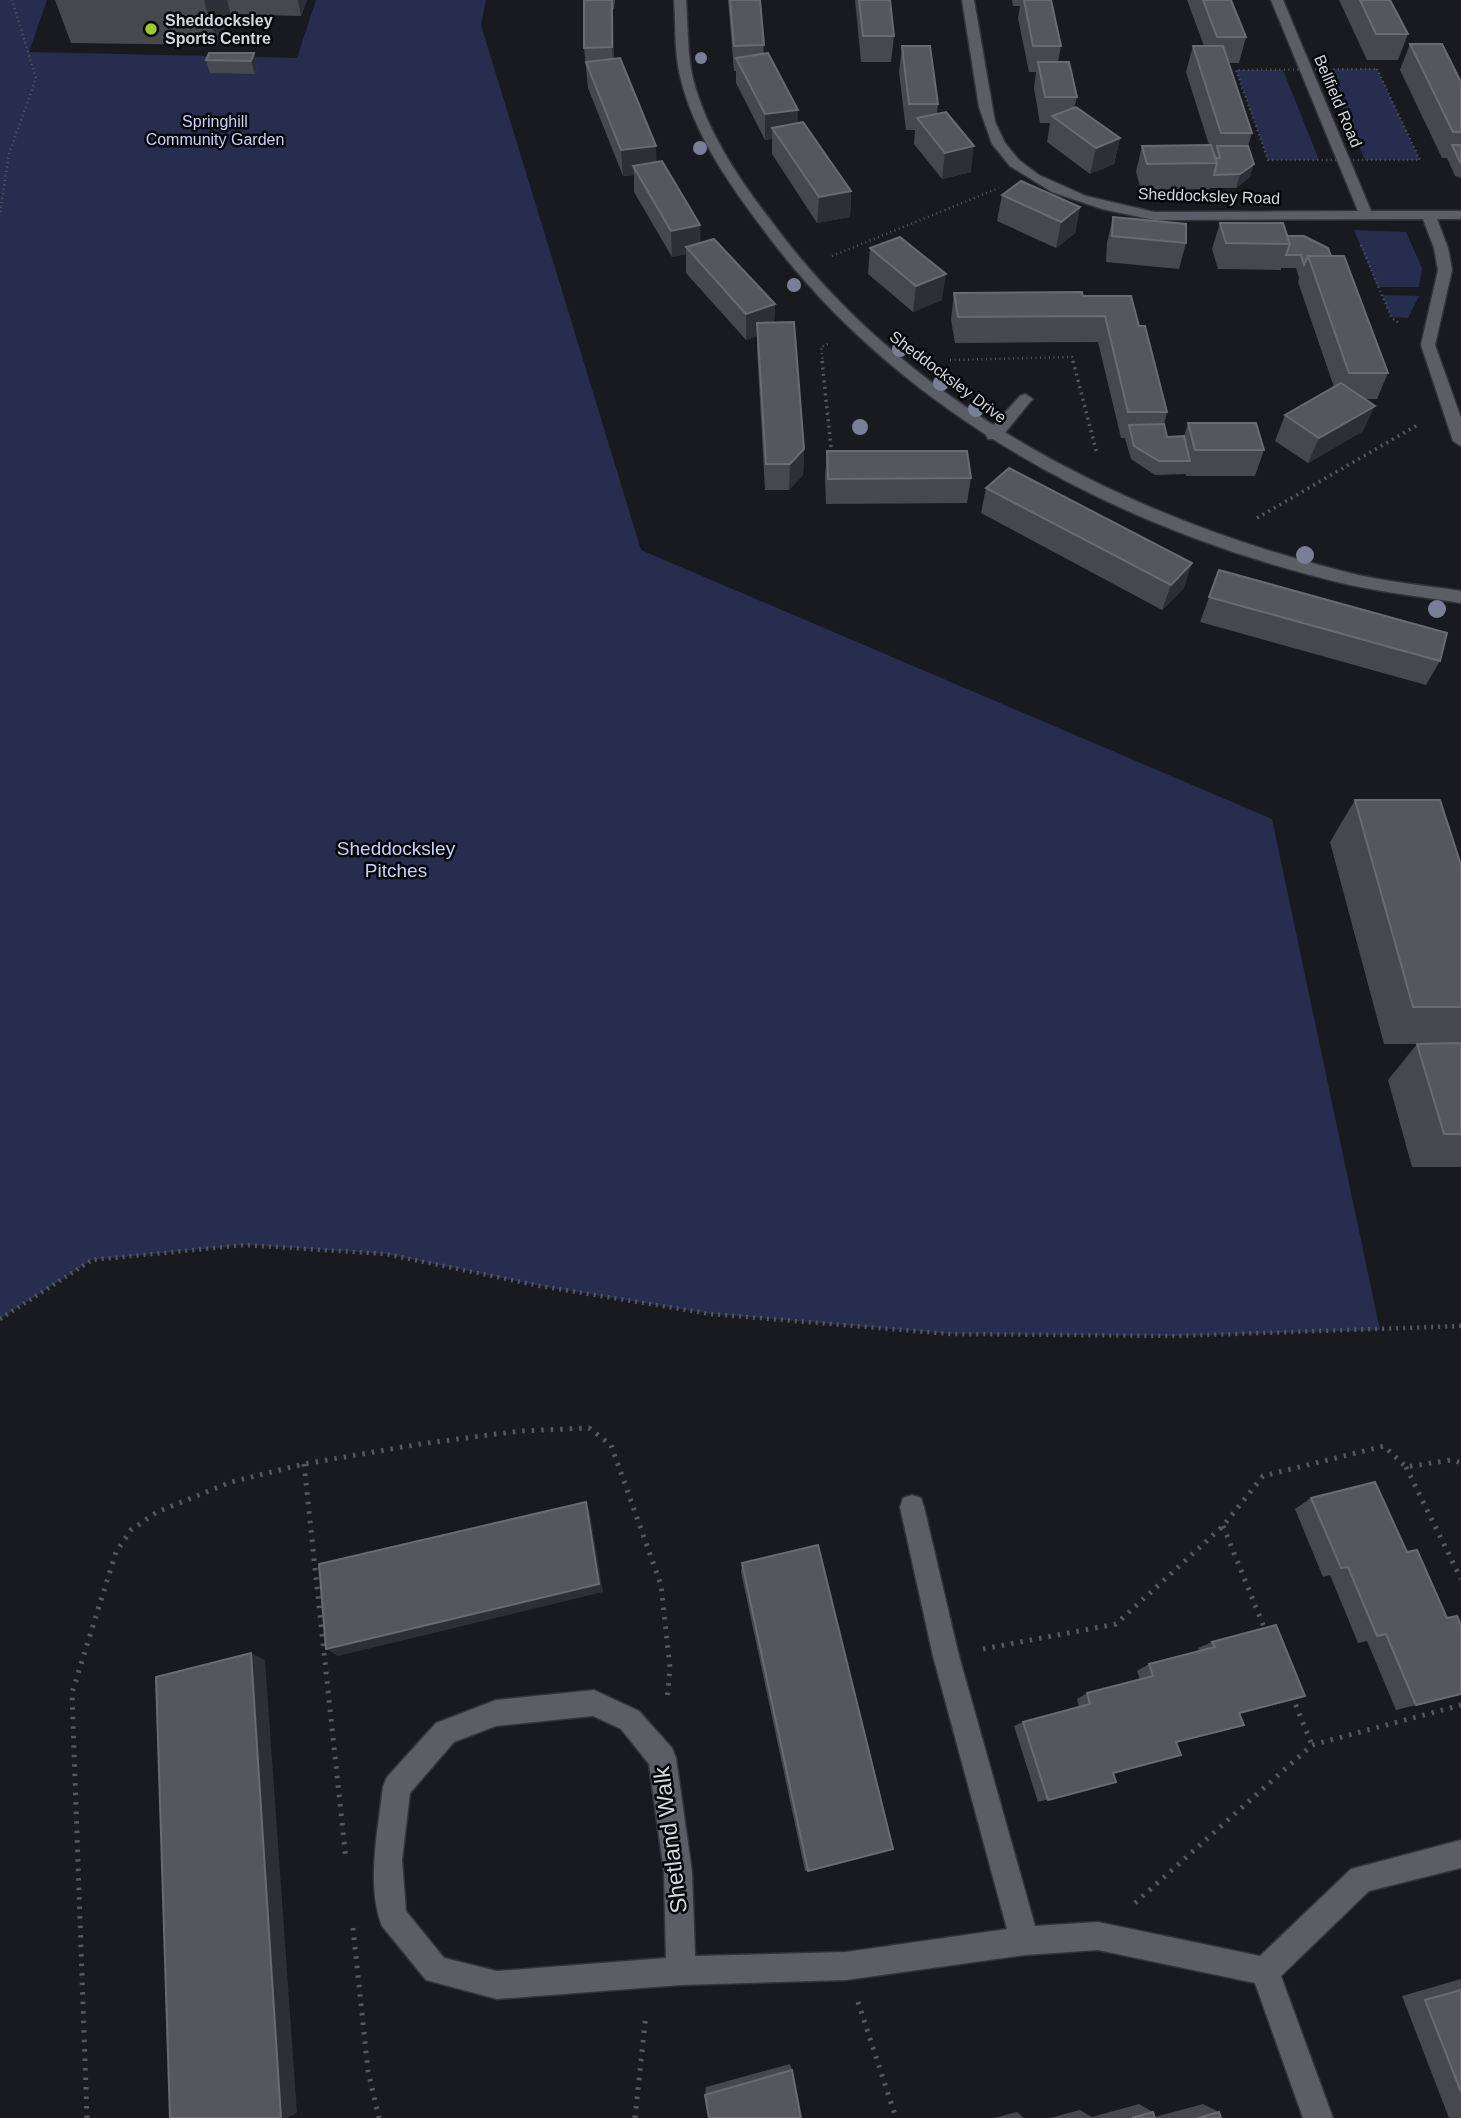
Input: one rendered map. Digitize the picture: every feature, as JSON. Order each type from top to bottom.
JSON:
[{"type":"street","name":"Sheddocksley Drive","points":[[680,0],[687,78],[704,126],[766,228],[798,269],[860,331],[994,435],[1108,496],[1220,540],[1348,578],[1461,597]]},
{"type":"street","name":"Sheddocksley Road","points":[[968,0],[990,124],[1003,149],[1030,175],[1065,193],[1107,208],[1154,216],[1461,215]]},
{"type":"street","name":"Bellfield Road","points":[[1277,0],[1366,215]]},
{"type":"street","points":[[1428,215],[1441,248],[1445,270],[1428,345],[1461,441]]},
{"type":"street","points":[[994,435],[1025,399]]},
{"type":"street","points":[[912,1507],[946,1656],[1025,1941]]},
{"type":"street","name":"Shetland Walk","points":[[681,1970],[678,1872],[662,1758],[630,1720],[594,1703],[496,1713],[445,1732],[397,1787],[388,1860],[392,1916],[436,1970],[497,1985],[681,1970],[846,1966],[1025,1941],[1098,1936],[1265,1971]]},
{"type":"street","points":[[1318,2118],[1265,1971],[1361,1878],[1461,1854]]},
{"type":"path","points":[[0,212],[9,154],[36,78],[12,0]]},
{"type":"path","points":[[798,269],[1030,175]]},
{"type":"path","points":[[1348,216],[1391,317],[1428,345]]},
{"type":"path","points":[[832,458],[821,347],[860,331]]},
{"type":"path","points":[[1220,540],[1448,408]]},
{"type":"path","points":[[0,1319],[92,1260],[245,1245],[386,1254],[540,1286],[711,1314],[950,1334],[1176,1336],[1461,1326]]},
{"type":"path","points":[[87,2118],[72,1693],[96,1608],[116,1552],[131,1530],[157,1512],[231,1482],[304,1464],[420,1444],[520,1431],[589,1428],[611,1445],[661,1585],[670,1668],[662,1758]]},
{"type":"path","points":[[946,1656],[1116,1624],[1223,1526],[1263,1476],[1384,1446],[1406,1467],[1461,1579]]},
{"type":"path","points":[[1406,1467],[1451,1460],[1461,1463]]},
{"type":"path","points":[[304,1464],[346,1864]]},
{"type":"path","points":[[1223,1526],[1270,1642]]},
{"type":"path","points":[[1291,1694],[1312,1745]]},
{"type":"path","points":[[1098,1936],[1312,1745],[1461,1705]]},
{"type":"path","points":[[352,1919],[368,2071],[379,2118]]},
{"type":"path","points":[[846,1966],[897,2118]]},
{"type":"path","points":[[635,2118],[650,1973]]},
{"type":"green space","name":"Sheddocksley Pitches","points":[[0,0],[47,0],[29,52],[297,58],[316,0],[486,0],[481,25],[641,550],[1272,819],[1380,1330],[1176,1336],[950,1334],[711,1314],[540,1286],[386,1254],[245,1245],[92,1260],[0,1319]]},
{"type":"green space","points":[[1326,69],[1377,69],[1420,160],[1365,160]]},
{"type":"green space","points":[[1236,70],[1283,70],[1319,160],[1268,160]]},
{"type":"green space","points":[[1354,230],[1406,232],[1422,268],[1419,287],[1378,287]]},
{"type":"green space","points":[[1382,295],[1419,296],[1408,318],[1391,317]]},
{"type":"building","points":[[584,0],[612,0],[612,47],[584,48]]},
{"type":"building","points":[[730,0],[760,0],[764,45],[734,46]]},
{"type":"building","points":[[859,0],[890,0],[894,36],[863,36]]},
{"type":"building","points":[[1024,0],[1051,0],[1061,46],[1033,46]]},
{"type":"building","points":[[1203,0],[1231,0],[1246,37],[1217,37]]},
{"type":"building","points":[[1360,0],[1390,0],[1408,34],[1376,34]]},
{"type":"building","points":[[1410,44],[1442,44],[1461,82],[1461,132],[1453,132]]},
{"type":"building","points":[[902,46],[930,46],[938,104],[909,104]]},
{"type":"building","points":[[1193,46],[1223,46],[1252,133],[1221,133]]},
{"type":"building","points":[[209,53],[254,53],[251,61],[206,60]]},
{"type":"building","points":[[768,53],[798,110],[765,114],[736,58]]},
{"type":"building","points":[[620,58],[656,146],[621,150],[586,62]]},
{"type":"building","points":[[1038,62],[1069,62],[1077,97],[1045,97]]},
{"type":"building","points":[[1076,107],[1120,138],[1096,148],[1052,116]]},
{"type":"building","points":[[946,112],[974,146],[945,153],[917,118]]},
{"type":"building","points":[[803,122],[851,191],[819,197],[772,128]]},
{"type":"building","points":[[1211,145],[1217,163],[1147,164],[1142,146]]},
{"type":"building","points":[[1452,145],[1461,145],[1461,163],[1460,162]]},
{"type":"building","points":[[1217,146],[1248,146],[1254,164],[1240,174],[1214,175],[1217,163],[1215,158],[1220,158]]},
{"type":"building","points":[[662,161],[700,225],[671,231],[633,166]]},
{"type":"building","points":[[1021,181],[1080,207],[1061,222],[1002,195]]},
{"type":"building","points":[[1113,217],[1186,224],[1186,243],[1112,236]]},
{"type":"building","points":[[1220,223],[1283,223],[1290,244],[1226,243]]},
{"type":"building","points":[[1287,236],[1304,236],[1328,248],[1331,256],[1308,256],[1304,265],[1301,255],[1286,255],[1290,244]]},
{"type":"building","points":[[900,237],[946,274],[916,286],[870,248]]},
{"type":"building","points":[[714,239],[775,304],[746,314],[686,247]]},
{"type":"building","points":[[1308,256],[1344,256],[1388,373],[1349,373]]},
{"type":"building","points":[[1082,292],[1083,296],[1131,296],[1139,326],[1145,326],[1167,412],[1128,412],[1105,316],[958,317],[954,293]]},
{"type":"building","points":[[794,322],[804,449],[790,464],[766,464],[757,323]]},
{"type":"building","points":[[1341,383],[1375,406],[1319,438],[1285,415]]},
{"type":"building","points":[[1188,423],[1256,423],[1264,450],[1195,450]]},
{"type":"building","points":[[1164,424],[1167,437],[1184,436],[1190,461],[1159,461],[1134,446],[1129,425]]},
{"type":"building","points":[[827,451],[967,451],[971,478],[828,479]]},
{"type":"building","points":[[1009,468],[1192,563],[1171,585],[986,488]]},
{"type":"building","points":[[1219,570],[1447,633],[1440,661],[1209,597]]},
{"type":"building","points":[[1355,800],[1440,800],[1461,865],[1461,1007],[1413,1007]]},
{"type":"building","points":[[1461,1043],[1461,1134],[1444,1134],[1417,1044]]},
{"type":"building","points":[[1375,1482],[1407,1552],[1417,1550],[1447,1618],[1457,1616],[1461,1625],[1461,1694],[1416,1705],[1386,1634],[1377,1636],[1348,1567],[1341,1568],[1311,1498]]},
{"type":"building","points":[[586,1502],[599,1584],[326,1649],[319,1564]]},
{"type":"building","points":[[818,1545],[893,1849],[808,1871],[742,1563]]},
{"type":"building","points":[[1276,1625],[1305,1696],[1239,1713],[1244,1725],[1176,1742],[1181,1755],[1113,1773],[1116,1782],[1048,1800],[1023,1722],[1090,1704],[1087,1693],[1153,1676],[1149,1664],[1215,1647],[1212,1642]]},
{"type":"building","points":[[251,1653],[281,2118],[170,2118],[156,1677]]},
{"type":"building","points":[[1461,1990],[1461,2092],[1425,2000]]},
{"type":"building","points":[[792,2070],[801,2118],[709,2118],[705,2095]]},
{"type":"building","points":[[1153,2112],[1155,2118],[1132,2118]]},
{"type":"building","points":[[1219,2112],[1221,2118],[1198,2118]]},
{"type":"place","name":"Sheddocksley Sports Centre","points":[[151,29]]},
{"type":"park label","name":"Springhill Community Garden","points":[[215,130]]}]
